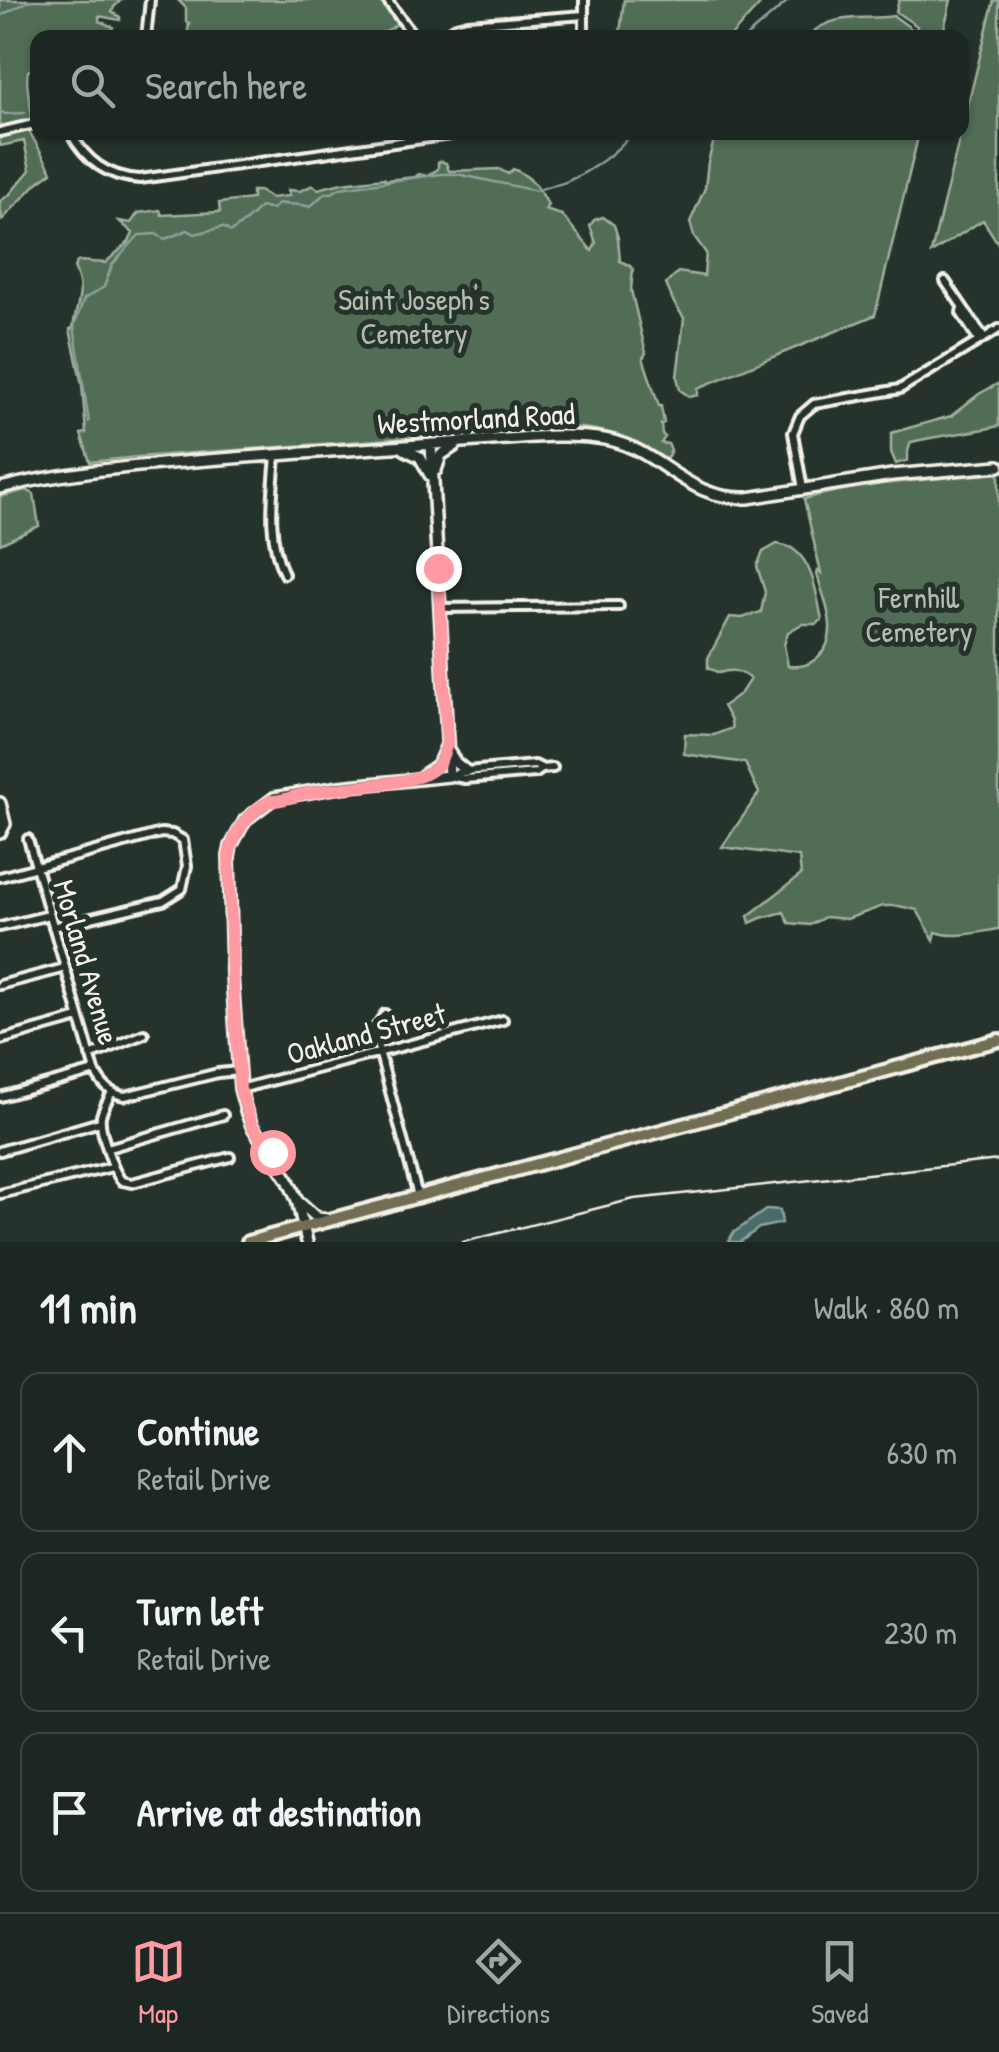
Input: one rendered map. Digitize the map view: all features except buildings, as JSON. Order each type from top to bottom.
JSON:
[{"type":"main road","points":[[251,1241],[999,1040]]},
{"type":"street","points":[[147,30],[150,0]]},
{"type":"street","points":[[387,0],[409,30]]},
{"type":"street","points":[[584,0],[584,30]]},
{"type":"street","points":[[450,30],[468,24],[584,15]]},
{"type":"street","points":[[0,132],[30,125]]},
{"type":"street","points":[[75,140],[103,170],[140,179],[404,140]]},
{"type":"street","points":[[945,281],[982,339]]},
{"type":"street","points":[[804,489],[793,433],[800,416],[814,404],[900,388],[999,329]]},
{"type":"street","name":"Westmorland Road","points":[[0,488],[85,471],[276,454],[575,436],[614,440],[640,450],[678,478],[712,495],[744,498],[892,474],[999,466]]},
{"type":"street","points":[[434,482],[441,455],[463,442]]},
{"type":"street","points":[[431,444],[450,776]]},
{"type":"street","points":[[392,446],[420,458],[434,482]]},
{"type":"street","points":[[276,454],[272,527],[274,548],[284,574]]},
{"type":"street","points":[[440,608],[619,606]]},
{"type":"street","points":[[447,744],[456,763],[466,771]]},
{"type":"street","points":[[414,779],[438,765],[447,744]]},
{"type":"street","points":[[307,1242],[297,1200],[252,1126],[240,1089],[229,856],[239,828],[255,810],[270,801],[302,794],[466,771],[535,765],[542,769]]},
{"type":"street","points":[[450,776],[465,779],[553,768]]},
{"type":"street","points":[[0,803],[4,816],[2,832]]},
{"type":"street","points":[[0,877],[161,833],[182,840],[187,866],[182,890],[162,901],[52,927]]},
{"type":"street","name":"Morland Avenue","points":[[28,839],[90,1056],[100,1080],[112,1092]]},
{"type":"street","points":[[0,927],[49,915]]},
{"type":"street","points":[[0,985],[64,968]]},
{"type":"street","points":[[385,1014],[375,1030],[418,1196]]},
{"type":"street","points":[[0,1040],[78,1018]]},
{"type":"street","name":"Oakland Street","points":[[240,1089],[503,1020]]},
{"type":"street","points":[[90,1056],[144,1034]]},
{"type":"street","points":[[0,1097],[95,1071]]},
{"type":"street","points":[[230,1157],[128,1183],[117,1177],[112,1167],[100,1122],[112,1092],[130,1096],[218,1073],[239,1072]]},
{"type":"street","points":[[108,1148],[223,1115]]},
{"type":"street","points":[[0,1151],[100,1122]]},
{"type":"street","points":[[0,1194],[112,1167]]},
{"type":"street","points":[[297,1200],[307,1212],[330,1220]]},
{"type":"street","points":[[287,1232],[297,1215],[297,1200]]},
{"type":"green space","points":[[0,0],[121,0],[112,12],[120,20],[99,16],[99,21],[112,30],[30,30],[30,120],[0,127]]},
{"type":"green space","points":[[178,0],[379,0],[397,24],[387,30],[188,30],[186,8]]},
{"type":"green space","points":[[624,0],[764,0],[736,30],[620,30]]},
{"type":"green space","points":[[899,0],[951,0],[944,30],[916,30],[917,26],[896,12]]},
{"type":"green space","points":[[994,0],[999,0],[999,245],[983,220],[931,253],[959,140],[969,140],[969,100]]},
{"type":"green space","points":[[894,16],[913,30],[816,30],[838,20]]},
{"type":"green space","points":[[29,131],[30,140],[34,140],[52,172],[2,220],[0,201],[30,170],[24,141],[0,146],[0,137]]},
{"type":"green space","points":[[714,140],[917,140],[875,315],[698,388],[698,395],[690,397],[680,390],[677,377],[684,318],[666,284],[678,272],[704,276],[706,253],[690,222],[705,188]]},
{"type":"green space","name":"Saint Joseph's Cemetery","points":[[441,161],[449,171],[519,172],[542,194],[548,205],[545,210],[562,215],[592,251],[596,243],[590,226],[594,220],[603,217],[614,225],[620,261],[633,269],[631,290],[646,353],[643,358],[661,406],[665,437],[661,443],[668,444],[671,450],[666,460],[616,435],[561,427],[90,462],[81,434],[86,433],[82,385],[70,329],[80,292],[74,267],[78,261],[105,263],[129,242],[133,233],[119,221],[131,223],[138,213],[160,210],[162,215],[220,212],[219,203],[252,199],[252,191],[271,198],[289,196],[288,190],[300,191],[313,185],[318,189],[342,183],[427,176],[438,169]]},
{"type":"green space","points":[[999,383],[999,426],[911,442],[908,460],[896,464],[891,452],[891,433],[951,416]]},
{"type":"green space","name":"Fernhill Cemetery","points":[[999,473],[999,929],[959,935],[936,932],[934,940],[917,910],[899,906],[883,906],[847,919],[825,917],[810,925],[789,923],[784,912],[750,923],[748,916],[801,875],[799,857],[722,847],[759,793],[745,763],[684,754],[685,734],[714,735],[732,728],[723,706],[741,693],[750,679],[735,671],[719,673],[708,668],[708,658],[730,617],[761,612],[765,592],[757,566],[763,552],[777,544],[790,547],[810,572],[822,620],[788,632],[784,645],[788,666],[804,665],[825,648],[830,628],[804,499],[876,485]]},
{"type":"green space","points":[[26,490],[34,494],[39,526],[0,544],[0,497]]},
{"type":"water","points":[[767,1209],[780,1210],[782,1223],[759,1228],[740,1242],[728,1242],[733,1233]]},
{"type":"waterway","points":[[0,16],[31,0]]},
{"type":"waterway","points":[[754,30],[789,0]]},
{"type":"waterway","points":[[0,111],[25,113]]},
{"type":"waterway","points":[[89,422],[74,326],[84,299],[104,287],[112,265],[139,235],[156,234],[165,239],[188,230],[195,234],[223,227],[231,232],[260,207],[272,209],[279,203],[310,207],[325,193],[340,188],[441,174],[537,191],[586,172],[625,140]]},
{"type":"railway","points":[[463,1242],[634,1199],[999,1160]]},
{"type":"route","points":[[272,1152],[252,1126],[240,1089],[232,976],[231,846],[245,820],[270,801],[339,787],[414,779],[438,765],[447,744],[438,568]]}]
